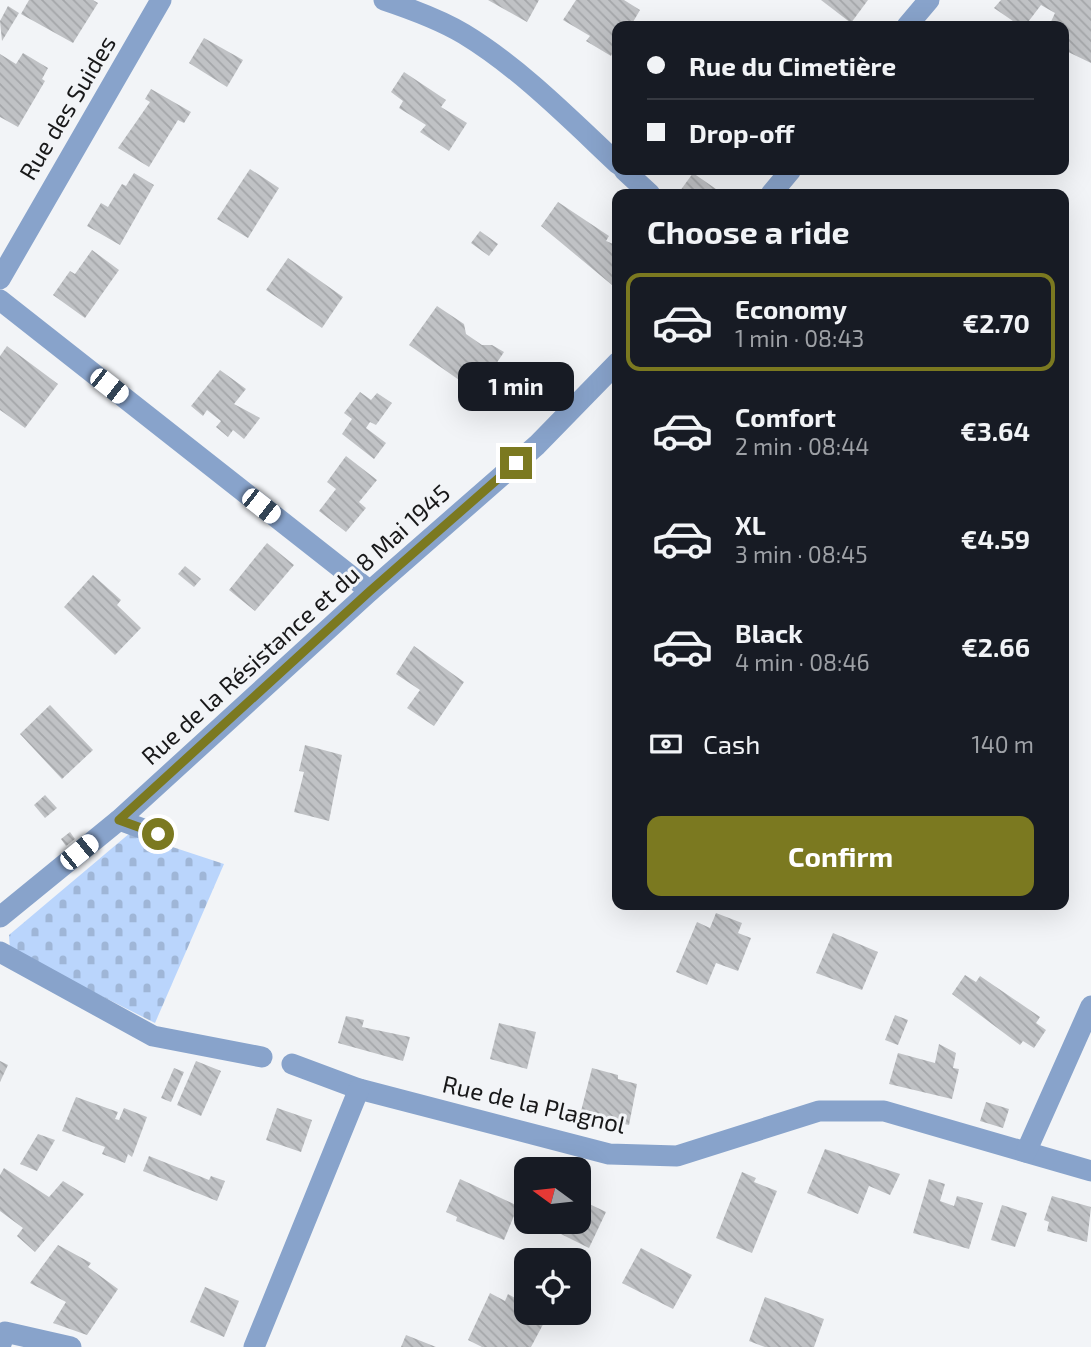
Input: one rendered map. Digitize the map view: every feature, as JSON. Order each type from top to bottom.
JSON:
[{"type":"street","name":"Rue des Suides","points":[[0,279],[162,0]]},
{"type":"street","points":[[384,0],[424,14],[464,34],[569,119],[612,158]]},
{"type":"street","points":[[911,21],[929,0]]},
{"type":"street","points":[[629,175],[645,189]]},
{"type":"street","points":[[775,189],[787,175]]},
{"type":"street","points":[[0,300],[370,591]]},
{"type":"street","name":"Rue de la Résistance et du 8 Mai 1945","points":[[0,917],[119,820],[370,591],[537,445],[612,368]]},
{"type":"street","points":[[119,820],[158,834]]},
{"type":"street","points":[[0,952],[153,1037],[261,1057]]},
{"type":"street","points":[[1026,1152],[1091,1006]]},
{"type":"street","name":"Rue de la Plagnol","points":[[292,1065],[359,1089],[609,1154],[677,1156],[819,1111],[884,1111],[1091,1171]]},
{"type":"street","points":[[254,1347],[359,1089]]},
{"type":"street","points":[[3,1339],[71,1347]]},
{"type":"green space","points":[[130,833],[224,864],[155,1023],[10,950],[9,935]]},
{"type":"building","points":[[29,0],[93,0],[98,3],[73,43],[21,14]]},
{"type":"building","points":[[488,0],[539,0],[527,22]]},
{"type":"building","points":[[576,0],[624,0],[640,10],[634,21],[612,21],[611,56],[586,41],[590,36],[563,20]]},
{"type":"building","points":[[821,0],[868,0],[852,21],[848,21]]},
{"type":"building","points":[[1001,0],[1091,0],[1091,63],[1069,52],[1069,21],[1051,21],[1055,13],[1041,5],[1029,21],[1013,21],[994,8]]},
{"type":"building","points":[[8,6],[19,13],[2,41],[0,21]]},
{"type":"building","points":[[204,38],[243,60],[227,87],[189,63]]},
{"type":"building","points":[[23,53],[48,68],[42,79],[45,81],[18,127],[0,117],[0,54],[16,64]]},
{"type":"building","points":[[404,72],[446,100],[441,107],[467,123],[449,151],[420,132],[426,125],[399,108],[403,101],[391,92]]},
{"type":"building","points":[[151,89],[191,112],[184,123],[178,120],[149,167],[118,148],[150,102],[145,99]]},
{"type":"building","points":[[250,169],[279,188],[248,238],[217,219]]},
{"type":"building","points":[[134,173],[154,185],[120,245],[87,226],[101,203],[108,207],[122,184],[126,186]]},
{"type":"building","points":[[692,175],[696,175],[716,189],[681,189]]},
{"type":"building","points":[[558,202],[609,236],[606,241],[612,244],[612,285],[541,226]]},
{"type":"building","points":[[480,231],[498,244],[489,256],[471,243]]},
{"type":"building","points":[[92,250],[119,270],[85,318],[53,295],[70,271],[75,274]]},
{"type":"building","points":[[288,258],[343,297],[322,328],[266,290]]},
{"type":"building","points":[[437,306],[464,324],[466,334],[482,345],[492,345],[504,352],[486,379],[481,375],[472,389],[409,345]]},
{"type":"building","points":[[7,346],[58,384],[25,428],[0,410],[0,356]]},
{"type":"building","points":[[220,370],[246,389],[234,404],[260,418],[244,439],[233,430],[228,437],[216,427],[221,421],[207,410],[203,416],[191,406]]},
{"type":"building","points":[[360,392],[371,400],[377,393],[392,403],[376,425],[370,422],[366,428],[386,443],[374,459],[342,434],[352,419],[344,413]]},
{"type":"building","points":[[346,456],[377,480],[359,502],[366,508],[346,532],[319,511],[336,489],[327,482]]},
{"type":"building","points":[[267,543],[294,565],[255,611],[229,590]]},
{"type":"building","points":[[185,566],[201,579],[194,587],[178,574]]},
{"type":"building","points":[[93,575],[121,600],[117,605],[141,628],[115,655],[64,607]]},
{"type":"building","points":[[414,646],[464,682],[434,726],[407,708],[420,690],[396,674]]},
{"type":"building","points":[[50,705],[93,750],[62,779],[20,734]]},
{"type":"building","points":[[305,745],[342,755],[329,821],[294,812],[304,772],[299,771]]},
{"type":"building","points":[[45,795],[57,808],[45,818],[34,805]]},
{"type":"building","points":[[70,832],[75,839],[66,846],[61,839]]},
{"type":"building","points":[[716,913],[742,923],[738,933],[751,938],[738,971],[716,963],[707,985],[676,972],[697,922],[710,928]]},
{"type":"building","points":[[833,933],[878,952],[862,990],[816,973]]},
{"type":"building","points":[[965,975],[976,982],[980,976],[1040,1017],[1036,1023],[1046,1030],[1034,1048],[1023,1041],[1020,1045],[952,994]]},
{"type":"building","points":[[895,1015],[908,1020],[898,1045],[885,1040]]},
{"type":"building","points":[[346,1016],[364,1020],[362,1027],[410,1037],[403,1061],[338,1043]]},
{"type":"building","points":[[499,1023],[536,1032],[527,1069],[490,1059]]},
{"type":"building","points":[[939,1044],[956,1053],[953,1068],[959,1069],[952,1099],[889,1084],[898,1053],[935,1063]]},
{"type":"building","points":[[0,1061],[8,1065],[0,1082]]},
{"type":"building","points":[[196,1061],[221,1071],[201,1116],[177,1105]]},
{"type":"building","points":[[174,1068],[184,1072],[171,1102],[161,1098]]},
{"type":"building","points":[[592,1068],[618,1075],[618,1079],[637,1084],[629,1125],[580,1115]]},
{"type":"building","points":[[76,1097],[118,1112],[115,1119],[119,1120],[124,1108],[147,1117],[132,1157],[128,1154],[125,1163],[102,1154],[105,1147],[62,1131]]},
{"type":"building","points":[[986,1102],[1009,1109],[1003,1128],[980,1121]]},
{"type":"building","points":[[277,1108],[312,1120],[301,1152],[266,1140]]},
{"type":"building","points":[[38,1134],[55,1140],[37,1171],[20,1164]]},
{"type":"building","points":[[825,1149],[900,1174],[890,1195],[869,1186],[858,1214],[807,1193]]},
{"type":"building","points":[[149,1156],[209,1180],[211,1176],[225,1181],[217,1201],[143,1171]]},
{"type":"building","points":[[4,1168],[49,1197],[63,1181],[84,1194],[35,1252],[17,1236],[23,1228],[0,1211],[0,1175]]},
{"type":"building","points":[[742,1172],[756,1178],[754,1182],[777,1191],[752,1253],[716,1238]]},
{"type":"building","points":[[460,1179],[514,1204],[514,1216],[504,1240],[456,1221],[457,1217],[446,1212]]},
{"type":"building","points":[[929,1179],[945,1184],[940,1201],[954,1206],[957,1196],[983,1203],[969,1249],[913,1233]]},
{"type":"building","points":[[1052,1196],[1091,1207],[1087,1242],[1047,1231],[1049,1222],[1044,1220]]},
{"type":"building","points":[[592,1205],[606,1212],[589,1248],[561,1234],[592,1234]]},
{"type":"building","points":[[1002,1205],[1027,1213],[1015,1247],[991,1240]]},
{"type":"building","points":[[58,1245],[91,1263],[88,1267],[118,1289],[87,1335],[53,1323],[66,1302],[30,1283]]},
{"type":"building","points":[[641,1248],[692,1275],[673,1309],[622,1283]]},
{"type":"building","points":[[205,1287],[239,1301],[224,1337],[190,1322]]},
{"type":"building","points":[[490,1293],[505,1301],[508,1294],[514,1297],[514,1325],[543,1325],[531,1347],[482,1347],[468,1340]]},
{"type":"building","points":[[765,1297],[824,1319],[814,1347],[765,1347],[749,1341]]},
{"type":"building","points":[[406,1335],[436,1347],[401,1347]]},
{"type":"route","points":[[158,834],[119,820],[370,591],[516,463]]}]
